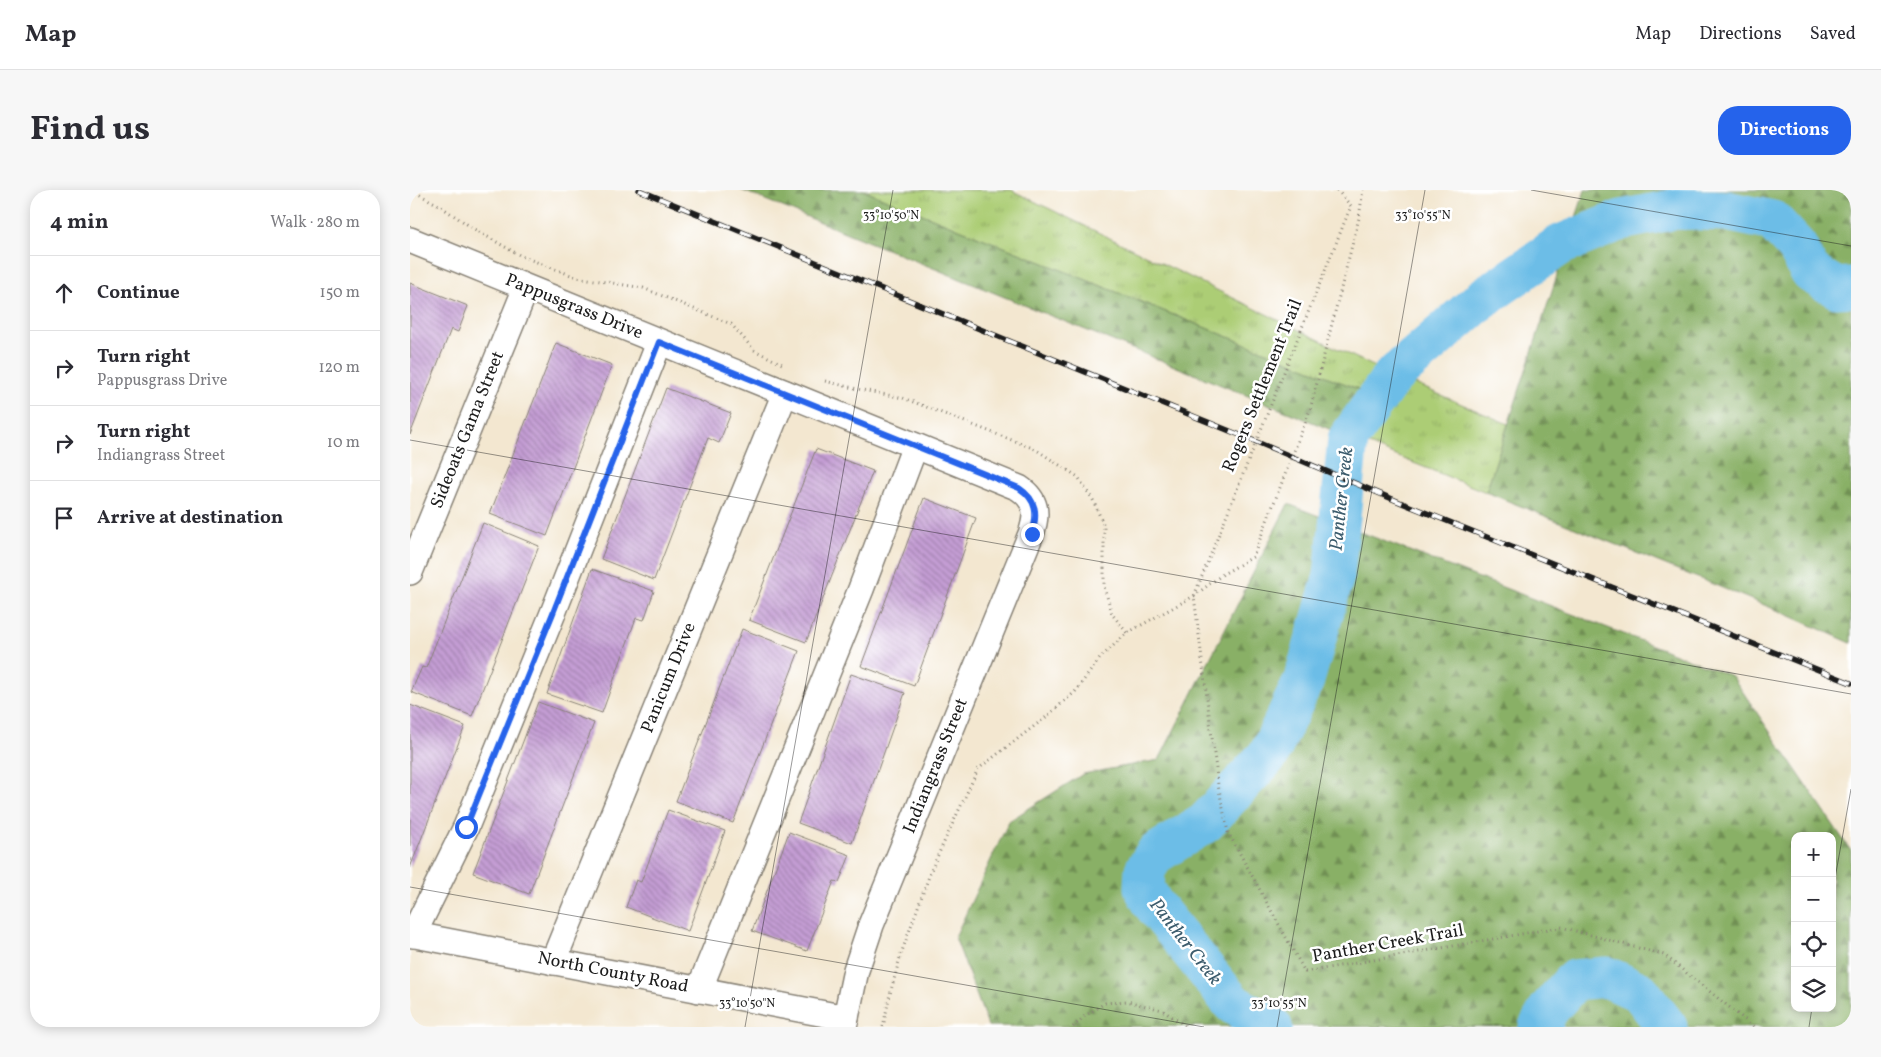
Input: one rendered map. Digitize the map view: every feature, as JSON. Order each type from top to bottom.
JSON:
[{"type":"street","name":"Pappusgrass Drive","points":[[410,240],[1019,488],[1032,500],[1036,509]]},
{"type":"street","name":"Sideoats Gama Street","points":[[410,572],[526,288]]},
{"type":"street","points":[[412,935],[466,827],[553,613],[659,342]]},
{"type":"street","name":"Panicum Drive","points":[[553,962],[786,393]]},
{"type":"street","points":[[699,990],[860,589],[915,446]]},
{"type":"street","name":"Indiangrass Street","points":[[845,1022],[856,970],[871,925],[1032,534],[1036,509]]},
{"type":"street","name":"North County Road","points":[[412,935],[699,990],[845,1022]]},
{"type":"path","name":"Rogers Settlement Trail","points":[[1194,596],[1350,206],[1337,190]]},
{"type":"path","points":[[883,1027],[901,954],[932,868],[978,770],[1075,692],[1101,657],[1127,633],[1194,596],[1224,574],[1253,557],[1310,410],[1359,218],[1364,190]]},
{"type":"path","name":"Panther Creek Trail","points":[[1194,596],[1219,788],[1228,832],[1305,972],[1561,927],[1664,956],[1754,1027]]},
{"type":"path","points":[[1073,1027],[1104,1003],[1127,1001],[1162,1010],[1187,1027]]},
{"type":"green space","points":[[741,190],[862,190],[1363,391],[1344,435]]},
{"type":"green space","points":[[862,190],[1011,190],[1371,365],[1508,424],[1486,492],[1344,435],[1363,391]]},
{"type":"green space","points":[[1585,190],[1851,190],[1851,643],[1779,611],[1486,492]]},
{"type":"green space","points":[[1288,504],[1732,676],[1851,851],[1851,1027],[988,1026],[955,937],[1009,821],[1083,774],[1159,760]]},
{"type":"building","points":[[410,283],[468,306],[458,332],[451,329],[410,435]]},
{"type":"building","points":[[556,343],[612,365],[547,536],[490,514]]},
{"type":"building","points":[[666,388],[731,413],[719,443],[708,438],[654,580],[601,559]]},
{"type":"building","points":[[816,449],[873,471],[806,642],[749,620]]},
{"type":"building","points":[[924,498],[976,518],[914,686],[861,666]]},
{"type":"building","points":[[483,523],[539,546],[472,716],[411,692],[422,667],[426,668]]},
{"type":"building","points":[[592,569],[654,591],[644,620],[636,618],[602,713],[547,694]]},
{"type":"building","points":[[742,629],[799,651],[733,823],[676,801]]},
{"type":"building","points":[[851,674],[905,693],[852,843],[798,823]]},
{"type":"building","points":[[538,702],[594,723],[529,894],[473,873]]},
{"type":"building","points":[[410,705],[465,726],[410,868]]},
{"type":"building","points":[[668,810],[725,831],[688,931],[626,907],[636,880],[641,882]]},
{"type":"building","points":[[789,832],[850,855],[839,882],[834,881],[807,951],[752,931]]},
{"type":"waterway","name":"Panther Creek","points":[[1272,1027],[1233,1004],[1153,904],[1144,888],[1145,870],[1155,854],[1205,823],[1269,754],[1304,680],[1334,576],[1348,439],[1392,377],[1483,298],[1560,245],[1621,220],[1676,209],[1726,211],[1773,221],[1797,247],[1811,273],[1837,288],[1851,287]]},
{"type":"waterway","name":"Panther Creek","points":[[1539,1027],[1549,1009],[1574,980],[1607,977],[1640,992],[1667,1027]]},
{"type":"railway","points":[[639,190],[1402,503],[1851,683]]},
{"type":"route","points":[[466,827],[553,613],[659,342],[1019,488],[1032,500],[1036,509],[1032,534]]}]
